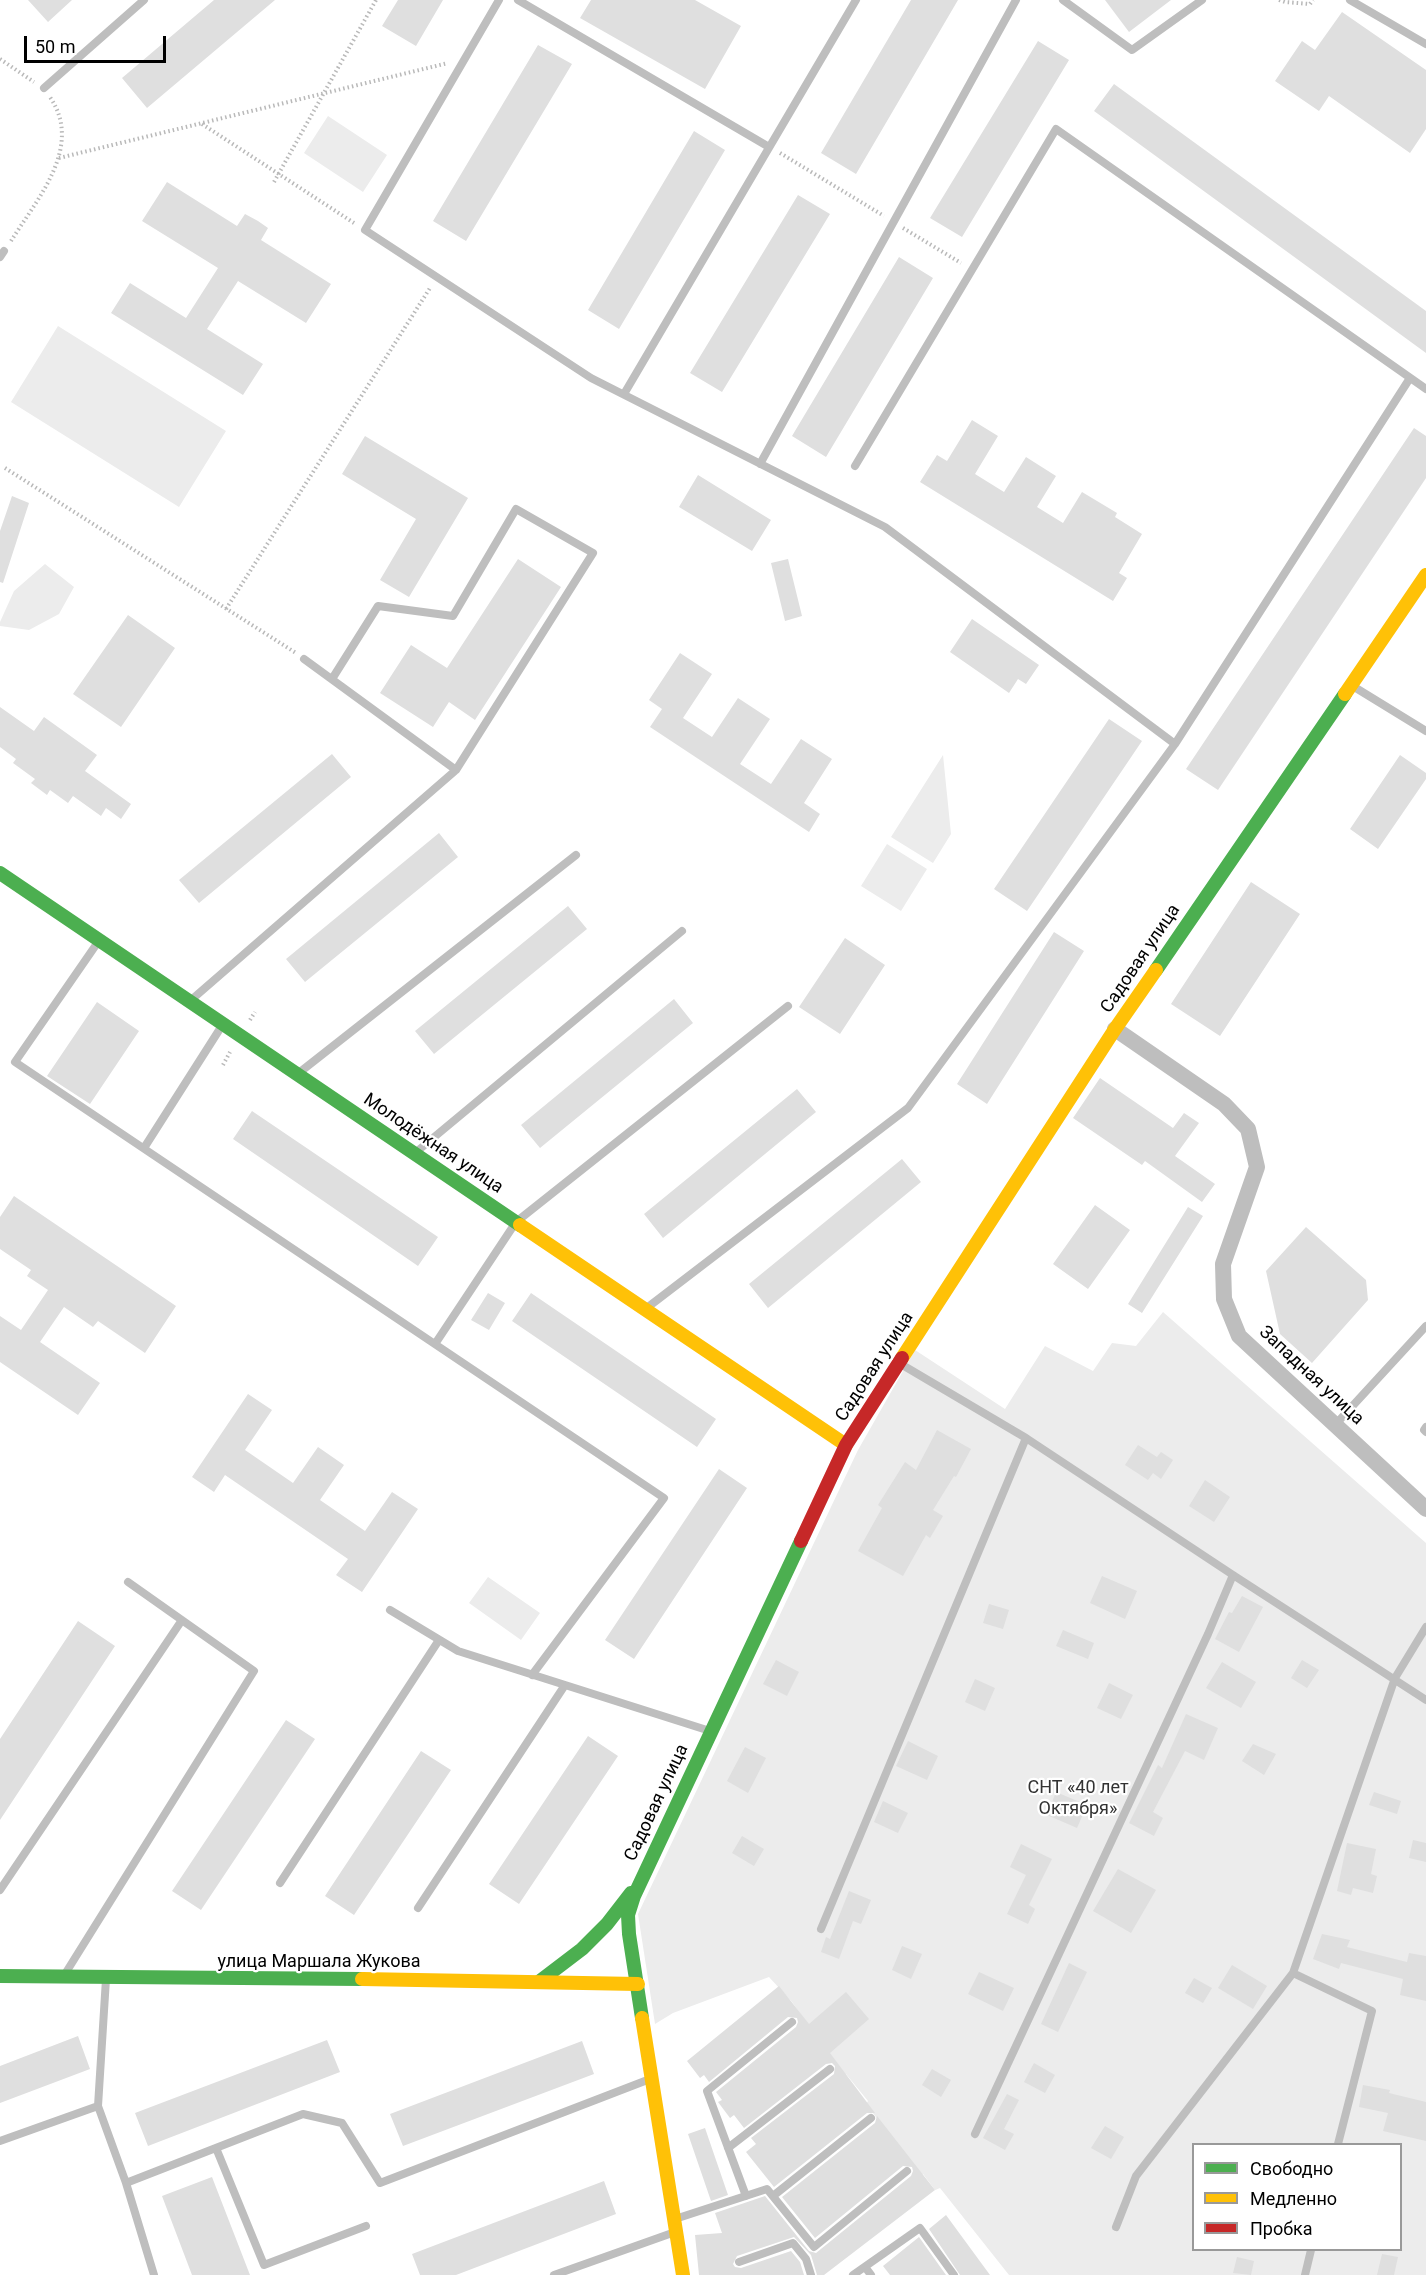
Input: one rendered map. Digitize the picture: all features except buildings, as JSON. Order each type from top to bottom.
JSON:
[{"type":"street","name":"Садовая улица","points":[[683,2275],[629,1934],[628,1915],[640,1882],[846,1445],[1115,1029],[1426,574]]},
{"type":"street","name":"Молодёжная улица","points":[[0,873],[846,1445]]},
{"type":"street","name":"Западная улица","points":[[1115,1029],[1224,1104],[1248,1129],[1257,1167],[1223,1264],[1224,1299],[1239,1336],[1426,1509]]},
{"type":"street","points":[[540,1981],[582,1949],[607,1924],[640,1882]]},
{"type":"street","name":"улица Маршала Жукова","points":[[0,1976],[638,1984]]},
{"type":"lane","points":[[44,88],[144,0]]},
{"type":"lane","points":[[499,0],[365,230],[591,378],[885,528],[1175,744]]},
{"type":"lane","points":[[518,0],[769,147]]},
{"type":"lane","points":[[624,394],[856,0]]},
{"type":"lane","points":[[760,464],[1016,0]]},
{"type":"lane","points":[[1063,0],[1132,50],[1202,0]]},
{"type":"lane","points":[[1350,0],[1426,44]]},
{"type":"lane","points":[[855,466],[1056,129],[1426,389]]},
{"type":"lane","points":[[645,1309],[908,1108],[1175,744],[1410,378]]},
{"type":"lane","points":[[190,1002],[456,771],[594,553],[516,509],[453,616],[378,606],[332,679]]},
{"type":"lane","points":[[304,659],[456,771]]},
{"type":"lane","points":[[1351,684],[1426,731]]},
{"type":"lane","points":[[297,1074],[576,855]]},
{"type":"lane","points":[[414,1153],[682,931]]},
{"type":"lane","points":[[99,940],[15,1062],[664,1498],[532,1675]]},
{"type":"lane","points":[[435,1344],[516,1222],[788,1006]]},
{"type":"lane","points":[[144,1148],[223,1024]]},
{"type":"lane","points":[[1335,1425],[1426,1326]]},
{"type":"lane","points":[[899,1362],[1026,1438],[1426,1700]]},
{"type":"lane","points":[[821,1929],[1026,1438]]},
{"type":"lane","points":[[975,2134],[1208,1634],[1233,1575]]},
{"type":"lane","points":[[63,1977],[254,1671],[128,1582]]},
{"type":"lane","points":[[390,1610],[458,1651],[710,1731]]},
{"type":"lane","points":[[0,1890],[183,1620]]},
{"type":"lane","points":[[1116,2227],[1136,2176],[1293,1973],[1395,1678],[1426,1626]]},
{"type":"lane","points":[[280,1883],[439,1640]]},
{"type":"lane","points":[[418,1908],[565,1685]]},
{"type":"lane","points":[[1293,1973],[1372,2011],[1339,2143]]},
{"type":"lane","points":[[106,1978],[98,2106],[126,2183],[154,2275]]},
{"type":"lane","points":[[746,2196],[707,2091],[792,2022]]},
{"type":"lane","points":[[728,2148],[830,2069]]},
{"type":"lane","points":[[126,2183],[303,2114],[342,2123],[380,2183],[653,2078]]},
{"type":"lane","points":[[0,2141],[98,2106]]},
{"type":"lane","points":[[773,2196],[871,2118]]},
{"type":"lane","points":[[216,2148],[264,2265],[366,2226]]},
{"type":"lane","points":[[554,2275],[767,2189],[814,2247],[907,2171]]},
{"type":"lane","points":[[853,2275],[920,2228],[954,2275]]},
{"type":"lane","points":[[739,2262],[793,2244],[806,2259],[811,2275]]},
{"type":"lane","points":[[1305,2275],[1311,2251]]},
{"type":"lane","points":[[865,2267],[871,2275]]},
{"type":"path","points":[[274,182],[277,172],[325,93],[376,0]]},
{"type":"path","points":[[1279,0],[1310,4],[1313,0]]},
{"type":"path","points":[[0,59],[44,88],[58,108],[63,143],[56,170],[2,254]]},
{"type":"path","points":[[59,158],[448,63]]},
{"type":"path","points":[[202,123],[365,230]]},
{"type":"path","points":[[769,147],[972,269]]},
{"type":"path","points":[[226,609],[437,277]]},
{"type":"path","points":[[5,468],[304,659]]},
{"type":"green space","points":[[328,116],[387,155],[363,192],[304,153]]},
{"type":"green space","points":[[58,326],[226,431],[179,507],[11,402]]},
{"type":"green space","points":[[45,564],[74,587],[59,614],[29,630],[0,626],[14,591]]},
{"type":"green space","points":[[943,755],[951,834],[933,863],[891,837]]},
{"type":"green space","points":[[887,844],[927,869],[901,911],[861,886]]},
{"type":"green space","name":"СНТ «40 лет Октября»","points":[[1163,1312],[1426,1543],[1426,2275],[1009,2275],[940,2188],[933,2191],[935,2190],[923,2174],[921,2176],[866,2104],[868,2101],[846,2074],[844,2075],[792,2002],[769,1977],[673,2013],[655,2024],[638,1914],[858,1450],[915,1350],[1005,1409],[1045,1346],[1093,1371],[1112,1343],[1136,1346]]},
{"type":"green space","points":[[488,1577],[540,1613],[521,1640],[469,1603]]},
{"type":"traffic: fast","points":[[1156,970],[1345,694]]},
{"type":"traffic: fast","points":[[0,873],[520,1225]]},
{"type":"traffic: fast","points":[[642,2018],[629,1934],[628,1915],[634,1896],[801,1541]]},
{"type":"traffic: fast","points":[[540,1981],[582,1949],[607,1924],[631,1893]]},
{"type":"traffic: fast","points":[[0,1976],[362,1979]]},
{"type":"traffic: slow","points":[[1345,694],[1426,575]]},
{"type":"traffic: slow","points":[[902,1358],[1115,1029],[1156,970]]},
{"type":"traffic: slow","points":[[520,1225],[846,1445]]},
{"type":"traffic: slow","points":[[362,1979],[638,1984]]},
{"type":"traffic: slow","points":[[642,2018],[683,2275]]},
{"type":"traffic: jam","points":[[801,1541],[846,1445],[902,1358]]}]
